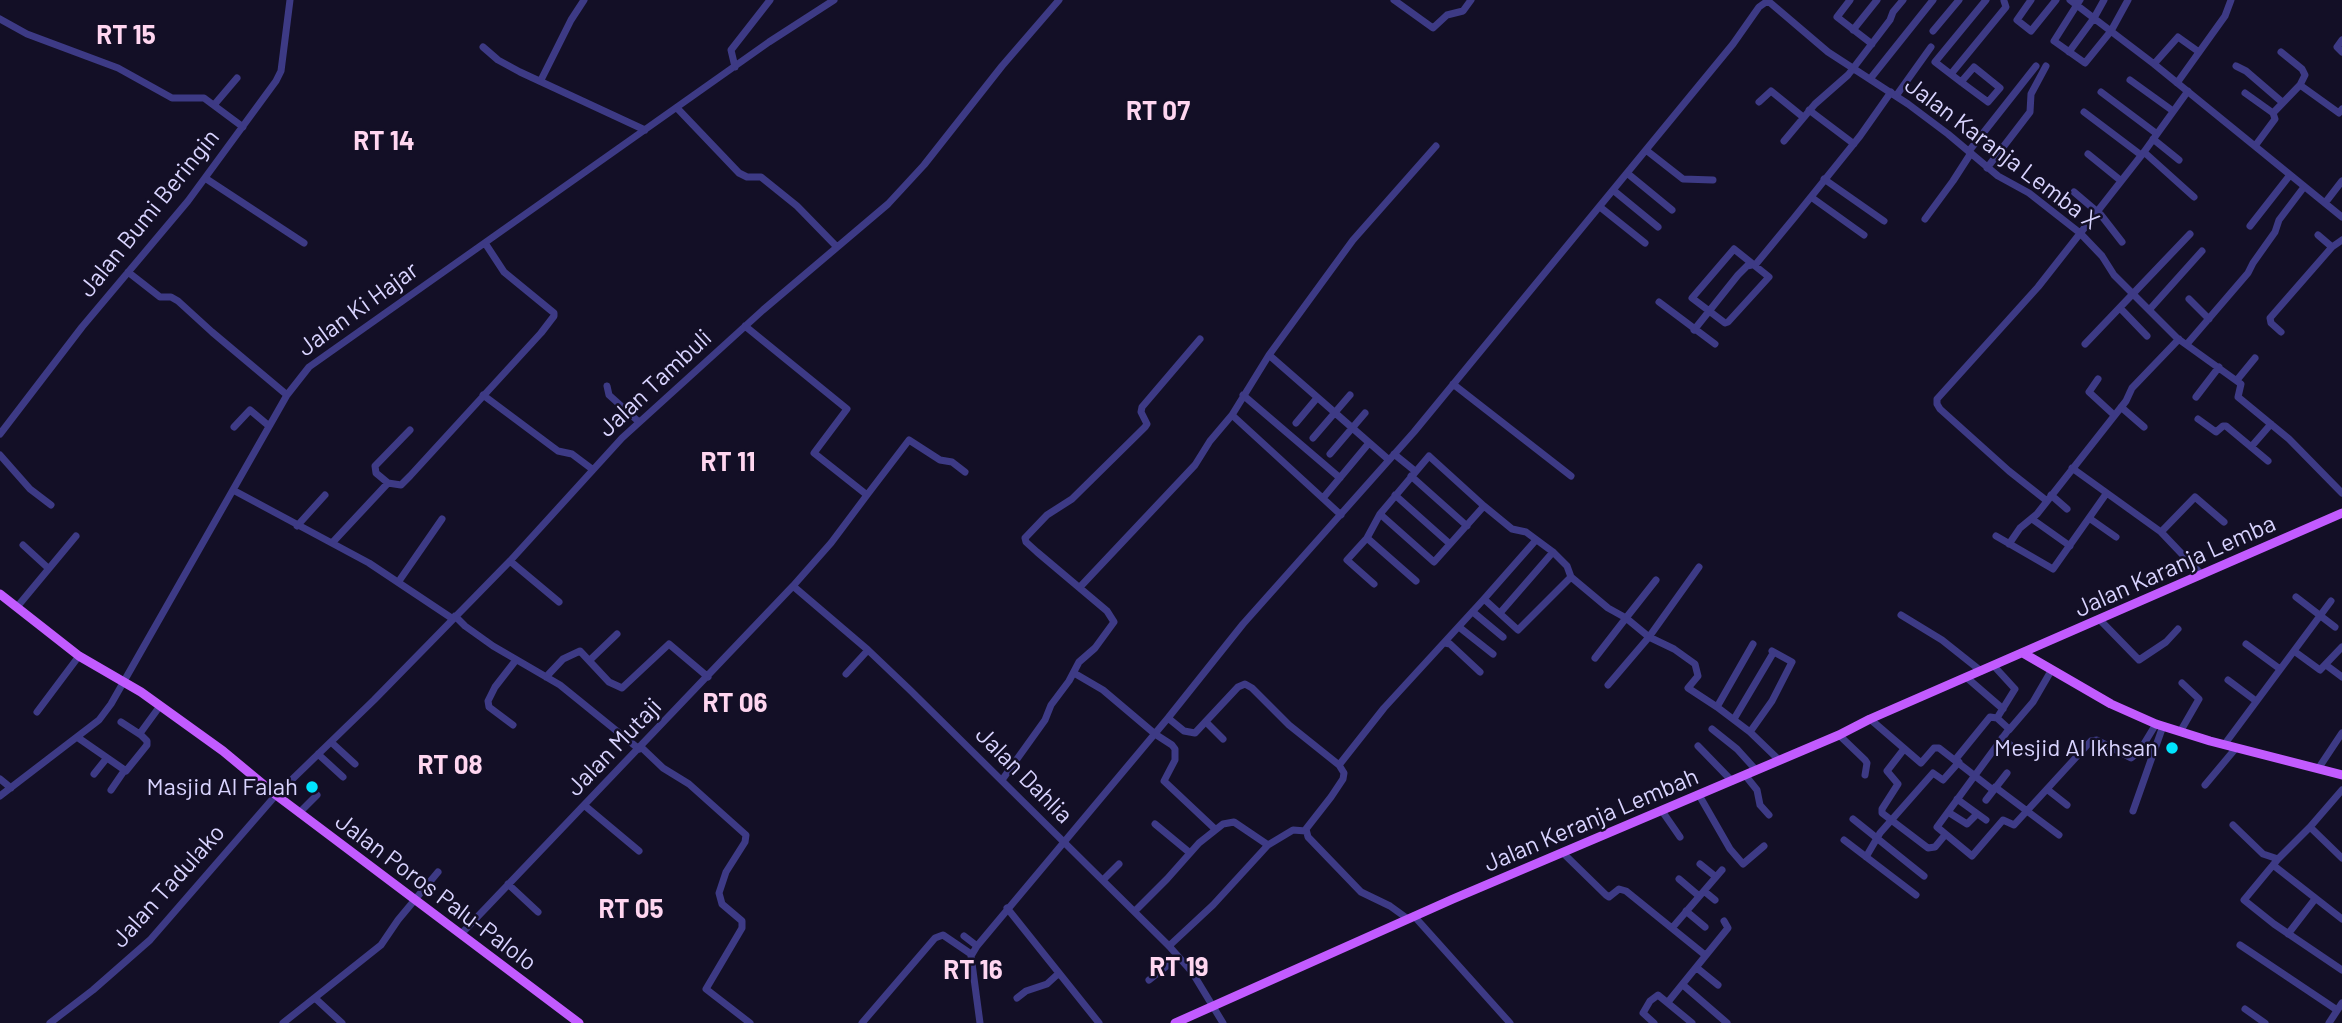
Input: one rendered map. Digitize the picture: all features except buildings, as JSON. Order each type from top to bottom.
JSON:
[{"type":"main road","name":"Jalan Karanja Lemba","points":[[2023,653],[2342,513]]},
{"type":"main road","name":"Jalan Poros Palu-Palolo","points":[[1,596],[79,656],[160,706],[223,751],[299,813],[579,1023]]},
{"type":"main road","points":[[2038,663],[2039,646]]},
{"type":"main road","name":"Jalan Keranja Lembah","points":[[1175,1023],[1411,918],[1839,736],[1870,719],[2023,653]]},
{"type":"main road","points":[[2023,653],[2111,704],[2160,725],[2224,745],[2342,775]]},
{"type":"street","name":"Jalan Bumi Beringin","points":[[0,434],[56,360],[205,178],[281,71],[290,0]]},
{"type":"street","points":[[541,80],[584,0]]},
{"type":"street","points":[[735,67],[731,50],[770,0]]},
{"type":"street","name":"Jalan Ki Hajar","points":[[0,796],[100,718],[113,702],[269,426],[301,375],[318,359],[834,0]]},
{"type":"street","name":"Jalan Tambuli","points":[[276,795],[374,700],[510,561],[592,469],[639,422],[745,326],[888,204],[1059,0]]},
{"type":"street","points":[[1394,0],[1433,28],[1447,15],[1463,11],[1471,0]]},
{"type":"street","points":[[980,1023],[971,954],[977,946],[1155,734],[1242,624],[1341,515],[1454,383],[1600,207],[1759,7],[1768,0]]},
{"type":"street","name":"Jalan Karanja Lemba X","points":[[1768,0],[1828,52],[1893,94],[1987,167],[2042,203],[2080,233],[2102,256],[2114,275],[2179,339],[2237,380],[2242,386],[2238,397],[2271,424],[2342,493]]},
{"type":"street","points":[[1850,0],[1837,17],[1872,44]]},
{"type":"street","points":[[1853,30],[1877,0]]},
{"type":"street","points":[[1784,141],[1809,110],[1838,86],[1891,20],[1893,12],[1903,0]]},
{"type":"street","points":[[1870,79],[1933,0]]},
{"type":"street","points":[[1933,31],[1959,0]]},
{"type":"street","points":[[1961,82],[1974,67],[2000,88],[1988,102],[1935,63],[1986,0]]},
{"type":"street","points":[[2031,0],[2017,21],[2031,31],[2056,0]]},
{"type":"street","points":[[2070,0],[2079,3],[2094,18],[2342,217]]},
{"type":"street","points":[[2069,52],[2104,0]]},
{"type":"street","points":[[2079,3],[2054,41],[2086,63],[2111,31],[2128,0]]},
{"type":"street","points":[[2177,83],[2225,16],[2231,0]]},
{"type":"street","points":[[1951,74],[2004,1],[2020,14]]},
{"type":"street","points":[[0,19],[27,34],[118,68],[172,98],[199,97],[243,127]]},
{"type":"street","points":[[2154,64],[2178,37],[2199,52]]},
{"type":"street","points":[[2342,40],[2337,47],[2342,52]]},
{"type":"street","points":[[482,47],[498,60],[645,130]]},
{"type":"street","points":[[1694,330],[1747,266],[1756,264],[1931,47]]},
{"type":"street","points":[[2273,113],[2300,85],[2305,73],[2281,52]]},
{"type":"street","points":[[1925,219],[1970,152],[2036,66]]},
{"type":"street","points":[[1987,167],[2030,112],[2031,94],[2046,66]]},
{"type":"street","points":[[2236,66],[2246,71],[2281,102]]},
{"type":"street","points":[[214,105],[237,78]]},
{"type":"street","points":[[2130,80],[2173,111]]},
{"type":"street","points":[[2300,85],[2341,112]]},
{"type":"street","points":[[1759,102],[1771,91],[1803,117]]},
{"type":"street","points":[[2067,509],[1980,445],[1940,409],[1937,402],[2014,316],[2188,91]]},
{"type":"street","points":[[2101,92],[2155,136],[2179,160]]},
{"type":"street","points":[[2245,93],[2273,113],[2275,119],[2255,146]]},
{"type":"street","points":[[677,108],[735,169],[747,177],[761,177],[797,206],[837,247]]},
{"type":"street","points":[[1809,110],[1854,144]]},
{"type":"street","points":[[2084,112],[2142,153],[2194,197]]},
{"type":"street","points":[[1080,587],[1195,465],[1269,355],[1353,240],[1436,146]]},
{"type":"street","points":[[1646,150],[1684,179],[1713,180]]},
{"type":"street","points":[[2088,154],[2120,180]]},
{"type":"street","points":[[1627,173],[1672,210]]},
{"type":"street","points":[[2250,226],[2290,175]]},
{"type":"street","points":[[205,178],[304,243]]},
{"type":"street","points":[[1824,179],[1884,221]]},
{"type":"street","points":[[2325,203],[2342,181]]},
{"type":"street","points":[[2187,344],[2248,273],[2275,232],[2279,220],[2304,187]]},
{"type":"street","points":[[1613,190],[1658,227]]},
{"type":"street","points":[[2074,192],[2097,212],[2122,242]]},
{"type":"street","points":[[1811,197],[1864,235]]},
{"type":"street","points":[[1600,207],[1645,243]]},
{"type":"street","points":[[2085,344],[2190,234]]},
{"type":"street","points":[[2318,235],[2332,247]]},
{"type":"street","points":[[2281,332],[2270,319],[2332,247],[2342,240]]},
{"type":"street","points":[[410,430],[375,466],[376,473],[388,483],[399,485],[404,482],[541,333],[555,314],[504,272],[485,243]]},
{"type":"street","points":[[1735,249],[1756,264],[1769,278],[1728,322],[1725,323],[1692,298],[1732,250],[1735,249]]},
{"type":"street","points":[[2150,309],[2202,251]]},
{"type":"street","points":[[128,272],[160,297],[178,300],[287,395]]},
{"type":"street","points":[[2189,299],[2209,319]]},
{"type":"street","points":[[1659,302],[1715,344]]},
{"type":"street","points":[[2120,308],[2147,336]]},
{"type":"street","points":[[745,326],[847,409],[814,453],[867,495]]},
{"type":"street","points":[[1002,780],[1079,662],[1095,648],[1114,622],[1111,615],[1037,552],[1025,538],[1047,515],[1072,499],[1145,427],[1147,422],[1141,412],[1142,407],[1200,339]]},
{"type":"street","points":[[2009,544],[2121,407],[2132,388],[2179,339]]},
{"type":"street","points":[[1269,355],[1352,429],[1413,474],[1467,526]]},
{"type":"street","points":[[2237,380],[2255,358]]},
{"type":"street","points":[[2196,397],[2219,367]]},
{"type":"street","points":[[2098,379],[2089,393],[2114,415]]},
{"type":"street","points":[[1454,383],[1571,476]]},
{"type":"street","points":[[607,386],[609,395],[639,422]]},
{"type":"street","points":[[1244,394],[1340,478]]},
{"type":"street","points":[[483,395],[558,451],[572,454],[592,469]]},
{"type":"street","points":[[1313,438],[1350,395]]},
{"type":"street","points":[[1296,423],[1317,398]]},
{"type":"street","points":[[2121,407],[2144,427]]},
{"type":"street","points":[[234,427],[250,410],[269,426]]},
{"type":"street","points":[[1330,454],[1365,413]]},
{"type":"street","points":[[1231,415],[1341,515]]},
{"type":"street","points":[[2198,419],[2216,432],[2226,426],[2268,461]]},
{"type":"street","points":[[2251,447],[2271,424]]},
{"type":"street","name":"Jalan Mutaji","points":[[462,933],[793,586],[831,543],[909,440],[965,472]]},
{"type":"street","points":[[1323,498],[1369,443]]},
{"type":"street","points":[[0,455],[30,489],[51,505]]},
{"type":"street","points":[[1374,584],[1347,560],[1367,538],[1380,514],[1429,456],[1512,529],[1526,532],[1553,552],[1567,566],[1571,577],[1608,608],[1626,618],[1648,637],[1674,649],[1695,664],[1698,676],[1688,688],[1734,719],[1779,760]]},
{"type":"street","points":[[2072,468],[2161,532],[2201,574]]},
{"type":"street","points":[[332,543],[388,483]]},
{"type":"street","points":[[233,491],[399,581],[480,637],[560,685],[663,768],[689,784],[744,832],[746,839],[726,872],[719,900],[743,925],[706,989],[750,1023]]},
{"type":"street","points":[[1996,536],[2051,569],[2106,494]]},
{"type":"street","points":[[297,526],[325,495]]},
{"type":"street","points":[[1395,495],[1450,544]]},
{"type":"street","points":[[2161,532],[2195,497],[2224,522]]},
{"type":"street","points":[[1380,514],[1434,562],[1483,506]]},
{"type":"street","points":[[2089,518],[2116,537]]},
{"type":"street","points":[[399,581],[442,519]]},
{"type":"street","points":[[2032,519],[2070,546]]},
{"type":"street","points":[[17,607],[76,536]]},
{"type":"street","points":[[1367,538],[1416,581]]},
{"type":"street","points":[[1339,765],[1384,708],[1536,540]]},
{"type":"street","points":[[23,545],[48,568]]},
{"type":"street","points":[[1500,613],[1553,552]]},
{"type":"street","points":[[510,561],[559,602]]},
{"type":"street","points":[[1608,685],[1648,637],[1699,567]]},
{"type":"street","points":[[1485,599],[1518,630],[1571,577]]},
{"type":"street","points":[[1595,658],[1656,580]]},
{"type":"street","name":"Jalan Dahlia","points":[[793,586],[867,650],[1135,911],[1192,972],[1223,1023]]},
{"type":"street","points":[[2296,597],[2335,627]]},
{"type":"street","points":[[2224,745],[2331,601]]},
{"type":"street","points":[[1473,612],[1503,637]]},
{"type":"street","points":[[1901,615],[1942,640],[1981,671]]},
{"type":"street","points":[[2099,619],[2140,660],[2166,642],[2178,629]]},
{"type":"street","points":[[1459,627],[1493,654]]},
{"type":"street","points":[[590,660],[617,634]]},
{"type":"street","points":[[1445,643],[1480,672]]},
{"type":"street","points":[[546,677],[560,662],[575,652],[584,653],[609,682],[622,688],[670,644],[708,677]]},
{"type":"street","points":[[2246,644],[2280,669]]},
{"type":"street","points":[[1717,707],[1753,645]]},
{"type":"street","points":[[2294,651],[2320,670],[2342,647]]},
{"type":"street","points":[[846,674],[867,650]]},
{"type":"street","points":[[1734,719],[1772,653],[1792,662],[1772,701],[1750,732]]},
{"type":"street","points":[[37,712],[79,656]]},
{"type":"street","points":[[513,725],[489,707],[488,701],[495,687],[516,660]]},
{"type":"street","points":[[1993,665],[2015,688],[1997,718]]},
{"type":"street","points":[[2326,665],[2342,677]]},
{"type":"street","points":[[2050,671],[2033,702],[2002,738],[1937,827],[1972,856],[2003,820],[2014,825],[2091,741],[2097,740],[2131,758],[2160,725]]},
{"type":"street","points":[[1074,673],[1103,690],[1175,749],[1175,760],[1164,782],[1215,829]]},
{"type":"street","points":[[1966,677],[2003,709]]},
{"type":"street","points":[[2228,680],[2256,701]]},
{"type":"street","points":[[2180,732],[2199,699],[2182,683]]},
{"type":"street","points":[[1168,718],[1184,731],[1193,734],[1207,723],[1238,687],[1248,685],[1295,731],[1339,765],[1344,773],[1343,779],[1306,831]]},
{"type":"street","points":[[141,735],[160,706]]},
{"type":"street","points":[[1870,719],[1943,780],[1989,718],[1997,718],[2009,730]]},
{"type":"street","points":[[111,790],[147,745],[141,735],[121,722]]},
{"type":"street","points":[[1207,723],[1223,740]]},
{"type":"street","points":[[2133,811],[2160,725]]},
{"type":"street","points":[[1712,729],[1737,749],[1756,770]]},
{"type":"street","points":[[2318,769],[2342,733]]},
{"type":"street","points":[[1839,736],[1865,760],[1865,775]]},
{"type":"street","points":[[77,737],[124,771]]},
{"type":"street","points":[[2002,738],[2015,749]]},
{"type":"street","points":[[331,741],[355,764]]},
{"type":"street","points":[[1698,746],[1732,780]]},
{"type":"street","points":[[1921,763],[1936,747],[2059,835]]},
{"type":"street","points":[[2205,785],[2236,748]]},
{"type":"street","points":[[1904,749],[1887,771],[1898,783],[1882,809],[1883,813],[1928,848],[1935,847],[1945,835]]},
{"type":"street","points":[[318,754],[343,777]]},
{"type":"street","points":[[94,774],[106,759]]},
{"type":"street","points":[[1986,800],[2007,772]]},
{"type":"street","points":[[1866,857],[1878,838],[1933,773]]},
{"type":"street","points":[[1745,775],[1757,790],[1758,802],[1769,815]]},
{"type":"street","points":[[0,779],[11,788]]},
{"type":"street","points":[[2048,790],[2067,805]]},
{"type":"street","points":[[2342,790],[2275,862],[2244,900],[2342,970]]},
{"type":"street","name":"Jalan Tadulako","points":[[50,1023],[150,940],[276,795]]},
{"type":"street","points":[[299,813],[317,795]]},
{"type":"street","points":[[1699,795],[1730,849],[1743,864],[1764,846]]},
{"type":"street","points":[[1957,799],[1986,820]]},
{"type":"street","points":[[584,805],[639,851]]},
{"type":"street","points":[[1662,811],[1680,837]]},
{"type":"street","points":[[1948,812],[1967,824],[1977,814]]},
{"type":"street","points":[[1853,819],[1924,876]]},
{"type":"street","points":[[1135,911],[1190,853],[1226,822],[1234,822],[1268,845]]},
{"type":"street","points":[[1155,824],[1190,853]]},
{"type":"street","points":[[2233,825],[2315,899],[2342,919]]},
{"type":"street","points":[[2310,827],[2342,858]]},
{"type":"street","points":[[1169,946],[1213,905],[1268,845],[1293,830],[1306,831]]},
{"type":"street","points":[[1306,831],[1312,841],[1361,892],[1411,918],[1510,1023]]},
{"type":"street","points":[[1844,840],[1916,895]]},
{"type":"street","points":[[1563,853],[1606,895],[1610,897],[1619,890],[1626,891],[1705,955]]},
{"type":"street","points":[[1103,880],[1119,864]]},
{"type":"street","points":[[1700,864],[1716,877]]},
{"type":"street","points":[[1672,928],[1722,870]]},
{"type":"street","points":[[283,1023],[381,945],[398,919],[438,872]]},
{"type":"street","points":[[1679,879],[1715,900]]},
{"type":"street","points":[[508,884],[538,912]]},
{"type":"street","points":[[2288,934],[2315,899]]},
{"type":"street","points":[[1007,908],[1098,1023]]},
{"type":"street","points":[[1686,911],[1705,927]]},
{"type":"street","points":[[1668,1002],[1728,928],[1724,921]]},
{"type":"street","points":[[862,1023],[935,938],[943,935],[971,954]]},
{"type":"street","points":[[964,936],[977,946]]},
{"type":"street","points":[[2240,945],[2337,1010]]},
{"type":"street","points":[[1149,980],[1178,957]]},
{"type":"street","points":[[1697,968],[1718,985]]},
{"type":"street","points":[[1017,998],[1026,991],[1047,984],[1059,973]]},
{"type":"street","points":[[1683,985],[1727,1023]]},
{"type":"street","points":[[1654,1023],[1643,1013],[1656,995],[1661,996],[1692,1023]]},
{"type":"street","points":[[316,999],[342,1023]]},
{"type":"street","points":[[2329,1023],[2342,1003]]},
{"type":"street","points":[[2245,1009],[2265,1023]]},
{"type":"place","name":"Mesjid Al Ikhsan","points":[[2172,748]]},
{"type":"place","name":"Masjid Al Falah","points":[[312,787]]},
{"type":"district","name":"RT 15","points":[[126,35]]},
{"type":"district","name":"RT 07","points":[[1158,111]]},
{"type":"district","name":"RT 14","points":[[384,141]]},
{"type":"district","name":"RT 11","points":[[728,462]]},
{"type":"district","name":"RT 06","points":[[735,703]]},
{"type":"district","name":"RT 08","points":[[450,765]]},
{"type":"district","name":"RT 05","points":[[631,909]]},
{"type":"district","name":"RT 19","points":[[1179,967]]},
{"type":"district","name":"RT 16","points":[[973,970]]}]
